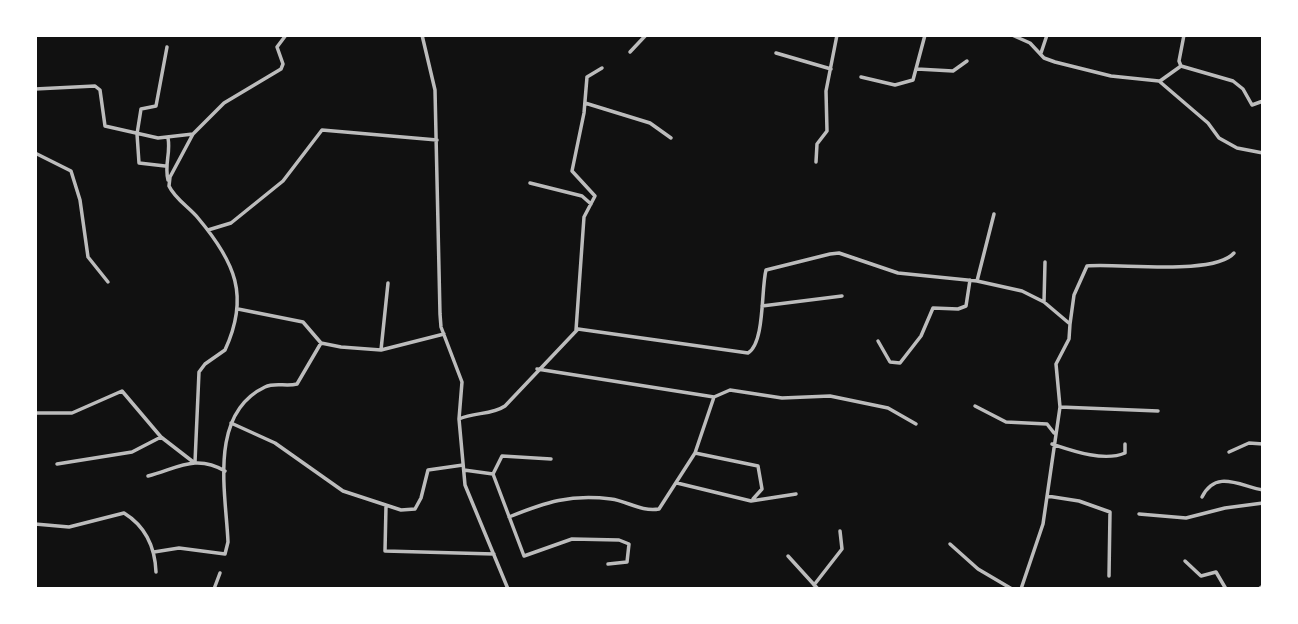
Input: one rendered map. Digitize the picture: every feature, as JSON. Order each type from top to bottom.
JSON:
[{"type":"street","points":[[169,182],[193,134],[218,108],[281,69],[283,64],[277,47],[286,35]]},
{"type":"street","points":[[432,35],[422,36],[435,90],[436,266],[444,334],[462,382],[459,419],[466,485],[508,589]]},
{"type":"street","points":[[630,52],[646,35]]},
{"type":"street","points":[[816,162],[817,144],[827,132],[825,104],[837,35]]},
{"type":"street","points":[[860,76],[901,85],[913,80],[925,35]]},
{"type":"street","points":[[1012,35],[1030,43],[1041,54],[1055,62],[1101,74],[1159,81],[1208,122],[1219,138],[1237,148],[1263,153]]},
{"type":"street","points":[[1041,54],[1047,35]]},
{"type":"street","points":[[1181,66],[1179,61],[1184,35]]},
{"type":"street","points":[[164,166],[139,163],[137,134],[141,109],[156,106],[167,47]]},
{"type":"street","points":[[776,53],[831,69]]},
{"type":"street","points":[[917,69],[953,71],[967,61]]},
{"type":"street","points":[[1159,81],[1181,66]]},
{"type":"street","points":[[1181,66],[1233,81],[1243,89],[1252,105],[1263,101]]},
{"type":"street","points":[[459,419],[472,413],[499,410],[576,330],[583,225],[594,194],[572,171],[585,103],[587,77],[602,68]]},
{"type":"street","points":[[35,89],[95,86],[100,90],[104,126],[168,138],[193,134]]},
{"type":"street","points":[[585,103],[650,123],[671,138]]},
{"type":"street","points":[[208,230],[230,223],[283,181],[322,131],[437,140]]},
{"type":"street","points":[[168,138],[169,148],[164,166],[171,191],[208,230],[230,265],[239,288],[238,309],[225,350],[205,364],[199,372],[193,462]]},
{"type":"street","points":[[35,153],[71,171],[80,200],[88,257],[108,282]]},
{"type":"street","points":[[530,183],[582,196],[591,204]]},
{"type":"street","points":[[977,281],[994,214]]},
{"type":"street","points":[[576,330],[748,353],[754,349],[766,270],[835,253],[898,273],[977,281],[1021,291],[1044,302],[1070,324]]},
{"type":"street","points":[[1021,589],[1041,535],[1052,444],[1060,407],[1056,364],[1069,339],[1074,295],[1087,266],[1128,268],[1218,263],[1234,253]]},
{"type":"street","points":[[1044,302],[1045,262]]},
{"type":"street","points":[[878,341],[890,362],[900,363],[910,353],[933,309],[958,309],[966,306],[970,280]]},
{"type":"street","points":[[381,350],[387,283]]},
{"type":"street","points":[[762,306],[842,296]]},
{"type":"street","points":[[238,309],[303,322],[320,343],[381,350],[444,334]]},
{"type":"street","points":[[154,552],[179,548],[225,554],[228,542],[223,455],[231,423],[241,406],[265,387],[297,384],[320,343]]},
{"type":"street","points":[[537,369],[714,397],[730,390],[782,398],[830,396],[888,408],[916,424]]},
{"type":"street","points":[[35,413],[72,413],[122,391],[161,437],[193,462],[225,471]]},
{"type":"street","points":[[509,517],[548,501],[567,497],[612,499],[654,510],[663,506],[695,453],[714,397]]},
{"type":"street","points":[[975,406],[1006,422],[1045,423],[1054,433]]},
{"type":"street","points":[[1060,407],[1158,411]]},
{"type":"street","points":[[231,423],[275,443],[343,491],[408,512],[415,509],[421,498],[428,470],[463,467],[493,474]]},
{"type":"street","points":[[57,464],[132,452],[161,437]]},
{"type":"street","points":[[1229,452],[1249,443],[1263,443]]},
{"type":"street","points":[[1052,444],[1084,454],[1120,456],[1125,453],[1125,444]]},
{"type":"street","points":[[695,453],[758,466],[762,489],[751,501]]},
{"type":"street","points":[[551,459],[502,456],[493,474],[523,554],[526,556],[572,539],[619,540],[629,544],[627,562],[608,564]]},
{"type":"street","points":[[148,476],[193,462]]},
{"type":"street","points":[[1202,497],[1207,487],[1223,480],[1263,490]]},
{"type":"street","points":[[677,483],[751,501],[796,494]]},
{"type":"street","points":[[1047,496],[1079,500],[1110,512],[1109,576]]},
{"type":"street","points":[[1139,514],[1186,518],[1225,508],[1263,503]]},
{"type":"street","points":[[386,505],[385,551],[494,554]]},
{"type":"street","points":[[35,524],[69,527],[124,513],[144,527],[154,552],[156,572]]},
{"type":"street","points":[[814,585],[842,549],[840,531]]},
{"type":"street","points":[[950,544],[978,569],[1012,589]]},
{"type":"street","points":[[788,556],[818,589]]},
{"type":"street","points":[[1185,561],[1201,576],[1216,572],[1226,589]]},
{"type":"street","points":[[214,589],[220,573]]}]
